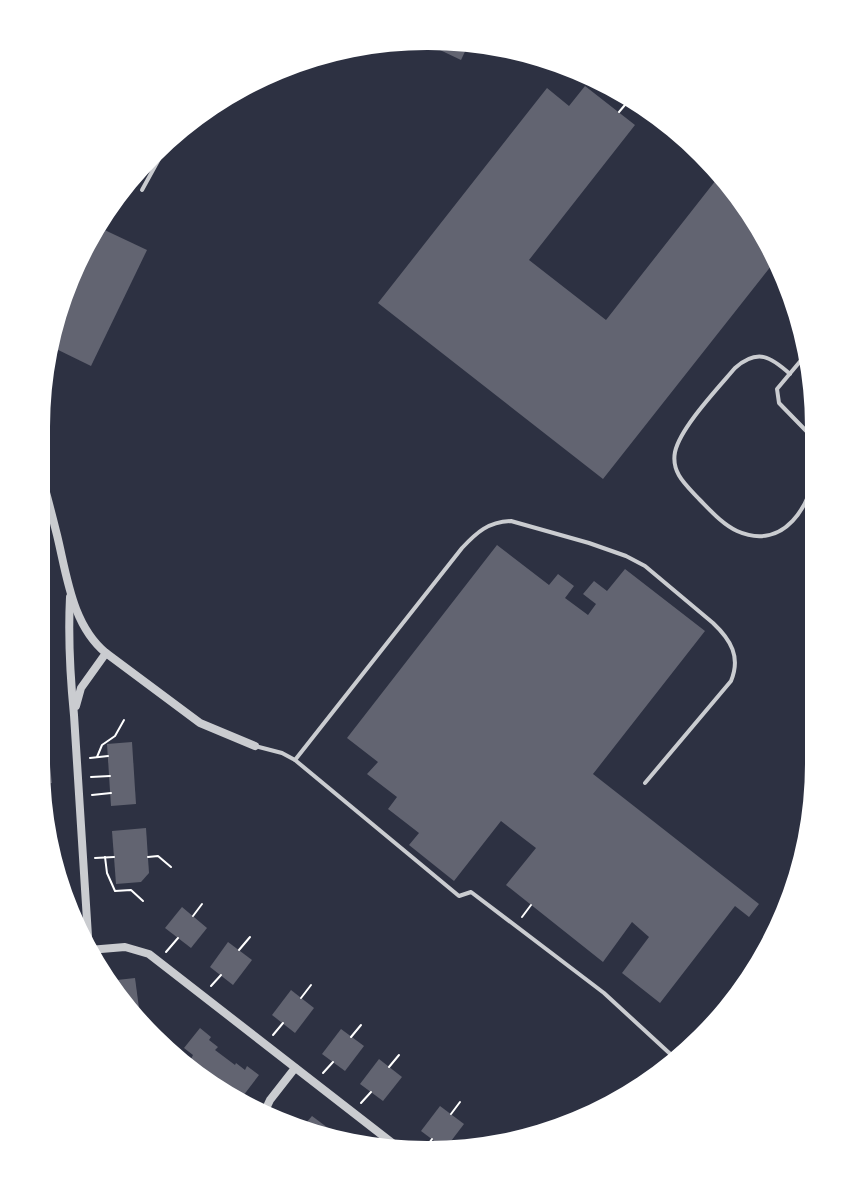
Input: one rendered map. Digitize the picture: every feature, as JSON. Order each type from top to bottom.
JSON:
[{"type":"street","points":[[50,511],[70,592],[84,628],[94,642],[200,723],[255,746]]},
{"type":"street","points":[[70,592],[70,679],[87,926]]},
{"type":"street","points":[[74,715],[81,688],[106,653]]},
{"type":"street","points":[[100,950],[128,948],[141,951],[158,961],[387,1139]]},
{"type":"street","points":[[268,1105],[295,1068]]},
{"type":"lane","points":[[142,190],[154,169]]},
{"type":"lane","points":[[790,374],[770,358],[752,357],[743,361],[681,435],[675,448],[675,469],[679,478],[718,517],[735,530],[752,536],[773,534],[783,528],[799,514],[805,500]]},
{"type":"lane","points":[[799,362],[777,389],[779,403],[805,430]]},
{"type":"lane","points":[[295,760],[478,531],[511,521],[589,543],[645,566],[703,613],[724,633],[732,646],[736,659],[731,681],[645,783]]},
{"type":"lane","points":[[255,746],[295,760],[459,896],[471,892],[604,993],[669,1053]]},
{"type":"path","points":[[619,112],[624,106]]},
{"type":"path","points":[[97,757],[102,745],[115,736],[124,720]]},
{"type":"path","points":[[115,736],[116,743]]},
{"type":"path","points":[[77,759],[108,756]]},
{"type":"path","points":[[78,777],[110,776]]},
{"type":"path","points":[[79,796],[111,793]]},
{"type":"path","points":[[148,857],[158,856],[171,867]]},
{"type":"path","points":[[105,857],[107,873],[115,891],[131,890],[143,901]]},
{"type":"path","points":[[83,859],[114,857]]},
{"type":"path","points":[[193,916],[202,904]]},
{"type":"path","points":[[524,913],[531,905]]},
{"type":"path","points":[[239,950],[250,937]]},
{"type":"path","points":[[158,961],[178,938]]},
{"type":"path","points":[[203,996],[221,975]]},
{"type":"path","points":[[301,998],[311,985]]},
{"type":"path","points":[[265,1045],[283,1023]]},
{"type":"path","points":[[351,1037],[361,1025]]},
{"type":"path","points":[[389,1067],[399,1055]]},
{"type":"path","points":[[314,1083],[333,1062]]},
{"type":"path","points":[[353,1113],[371,1092]]},
{"type":"path","points":[[451,1114],[460,1102]]},
{"type":"building","points":[[441,51],[465,52],[461,60]]},
{"type":"building","points":[[585,86],[635,125],[529,260],[606,320],[714,183],[741,218],[769,268],[603,479],[378,303],[547,88],[569,106]]},
{"type":"building","points":[[106,231],[147,250],[91,366],[58,350],[79,283]]},
{"type":"building","points":[[497,545],[549,585],[558,574],[574,586],[565,598],[588,615],[596,604],[583,594],[594,581],[607,591],[625,569],[705,631],[593,774],[759,904],[749,917],[735,906],[660,1003],[622,973],[649,937],[632,922],[603,962],[506,885],[536,848],[501,821],[454,881],[409,845],[419,833],[388,809],[397,797],[367,774],[378,762],[347,738]]},
{"type":"building","points":[[132,742],[136,804],[111,806],[107,744]]},
{"type":"building","points":[[146,828],[149,873],[141,882],[116,884],[112,831]]},
{"type":"building","points":[[182,907],[207,928],[191,948],[165,928]]},
{"type":"building","points":[[228,942],[252,960],[233,985],[210,967]]},
{"type":"building","points":[[135,978],[139,1006],[128,993],[119,980]]},
{"type":"building","points":[[291,990],[314,1008],[295,1033],[272,1015]]},
{"type":"building","points":[[200,1028],[218,1047],[215,1050],[235,1065],[245,1070],[247,1066],[259,1075],[245,1093],[198,1063],[184,1048]]},
{"type":"building","points":[[341,1029],[364,1046],[345,1071],[322,1054]]},
{"type":"building","points":[[379,1059],[402,1077],[383,1101],[360,1084]]},
{"type":"building","points":[[440,1106],[464,1124],[452,1140],[434,1141],[421,1131]]},
{"type":"building","points":[[312,1116],[327,1127],[307,1121]]}]
